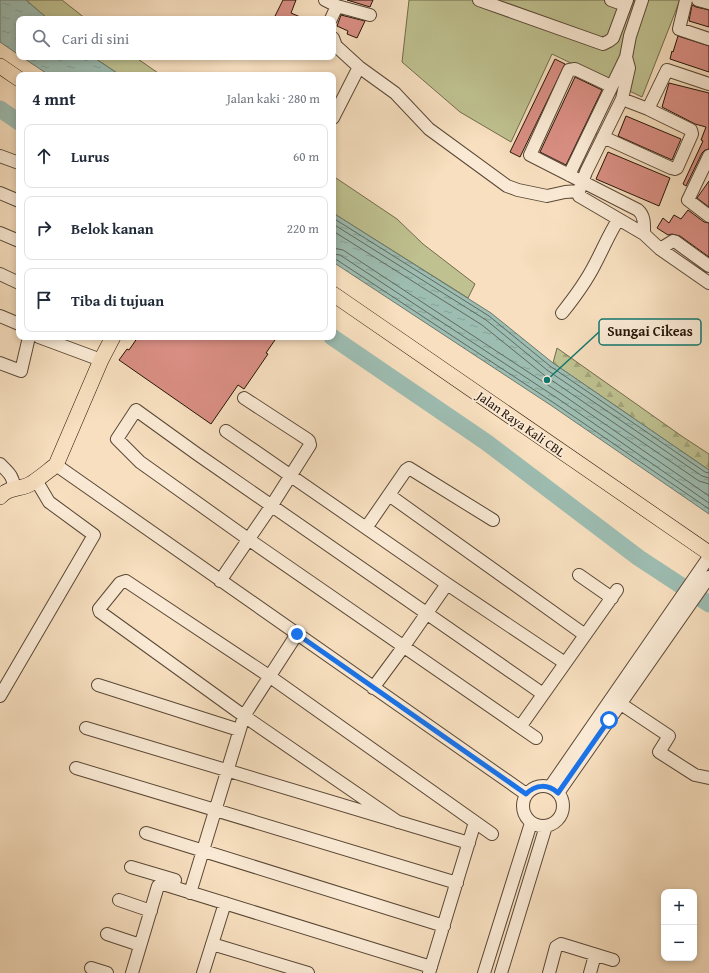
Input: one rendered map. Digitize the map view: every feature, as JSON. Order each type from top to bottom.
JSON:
[{"type":"main road","points":[[0,66],[16,77]]},
{"type":"main road","name":"Jalan Raya Kali CBL","points":[[336,296],[709,555]]},
{"type":"main road","points":[[0,497],[6,491],[31,484],[56,465],[101,360],[111,340]]},
{"type":"street","points":[[325,0],[337,6],[370,15]]},
{"type":"street","points":[[479,0],[502,4],[603,44],[613,38],[626,2],[611,0]]},
{"type":"street","points":[[642,0],[630,36],[626,57],[613,82],[576,181],[580,198],[644,234],[660,249],[709,283]]},
{"type":"street","points":[[686,0],[680,30],[709,39]]},
{"type":"street","points":[[698,0],[709,3]]},
{"type":"street","points":[[332,16],[337,6]]},
{"type":"street","points":[[336,46],[359,67],[395,92],[429,129],[507,186],[518,190],[547,196],[565,192],[576,181],[603,137],[622,99],[629,68],[626,57]]},
{"type":"street","points":[[336,112],[359,67]]},
{"type":"street","points":[[625,85],[622,79],[613,82],[575,69],[569,70],[530,155],[576,181],[642,213],[644,234]]},
{"type":"street","points":[[648,109],[667,70],[709,84]]},
{"type":"street","points":[[603,137],[675,169],[692,132],[648,109],[622,99]]},
{"type":"street","points":[[0,156],[16,163]]},
{"type":"street","points":[[709,156],[706,172],[684,198],[709,216]]},
{"type":"street","points":[[0,193],[16,199]]},
{"type":"street","points":[[562,313],[595,265],[606,240],[618,220]]},
{"type":"street","points":[[0,233],[16,240]]},
{"type":"street","points":[[660,249],[673,241],[676,242],[709,266]]},
{"type":"street","points":[[0,274],[16,282]]},
{"type":"street","points":[[0,316],[16,323]]},
{"type":"street","points":[[0,362],[21,371],[28,340]]},
{"type":"street","points":[[47,340],[101,360]]},
{"type":"street","points":[[220,581],[309,448],[309,441],[244,398]]},
{"type":"street","points":[[536,738],[248,539],[140,462],[117,439],[136,410],[543,694]]},
{"type":"street","points":[[226,431],[447,584],[565,663]]},
{"type":"street","points":[[0,464],[10,475],[17,488]]},
{"type":"street","points":[[56,465],[526,794]]},
{"type":"street","points":[[366,528],[406,469],[411,469],[493,520]]},
{"type":"street","points":[[0,696],[94,535],[49,502],[36,480]]},
{"type":"street","points":[[389,495],[585,635]]},
{"type":"street","points":[[554,790],[695,586],[709,555]]},
{"type":"street","points":[[520,727],[614,594],[579,574]]},
{"type":"street","points":[[695,586],[709,577]]},
{"type":"street","points":[[398,822],[244,716],[100,612],[99,609],[120,583],[126,581],[268,676],[492,834]]},
{"type":"street","points":[[373,688],[447,584]]},
{"type":"street","points":[[554,790],[621,704],[667,627]]},
{"type":"street","points":[[191,889],[244,716],[268,676],[297,634]]},
{"type":"street","points":[[98,685],[239,730]]},
{"type":"street","points":[[621,704],[669,736],[659,752],[695,775],[709,778]]},
{"type":"street","points":[[86,728],[469,843]]},
{"type":"street","points":[[76,768],[457,884]]},
{"type":"street","points":[[539,786],[554,790],[563,803],[562,813],[556,822],[546,826],[531,823],[527,819],[522,809],[523,799],[526,794],[530,790],[539,786]]},
{"type":"street","points":[[131,867],[191,889],[225,904],[430,970],[475,822]]},
{"type":"street","points":[[484,973],[531,823]]},
{"type":"street","points":[[500,973],[546,826]]},
{"type":"street","points":[[146,834],[444,926]]},
{"type":"street","points":[[132,973],[158,886],[163,884],[191,889]]},
{"type":"street","points":[[118,900],[151,911]]},
{"type":"street","points":[[203,973],[225,904]]},
{"type":"street","points":[[106,934],[140,946]]},
{"type":"street","points":[[212,944],[308,973]]},
{"type":"street","points":[[549,973],[556,947],[561,944],[613,960]]},
{"type":"street","points":[[590,973],[595,955]]},
{"type":"street","points":[[91,968],[107,973]]},
{"type":"green space","points":[[26,0],[62,0],[82,16],[45,16]]},
{"type":"green space","points":[[409,0],[680,0],[642,97],[552,54],[511,142],[460,112],[402,62]]},
{"type":"green space","points":[[98,60],[139,60],[157,72],[116,72]]},
{"type":"green space","points":[[336,178],[397,219],[423,244],[475,284],[468,298],[336,215]]},
{"type":"green space","points":[[557,348],[709,454],[709,470],[553,363]]},
{"type":"water","points":[[0,0],[26,0],[45,16],[16,16],[16,53],[0,42]]},
{"type":"water","points":[[26,60],[98,60],[116,72],[44,72]]},
{"type":"water","points":[[336,215],[491,313],[553,363],[709,470],[709,514],[552,406],[336,264]]},
{"type":"building","points":[[283,0],[296,0],[291,13],[298,16],[275,16]]},
{"type":"building","points":[[347,0],[373,0],[370,7]]},
{"type":"building","points":[[692,5],[709,10],[709,27],[689,21]]},
{"type":"building","points":[[341,15],[365,21],[357,38],[347,34],[348,31],[337,26]]},
{"type":"building","points":[[678,36],[709,46],[709,72],[670,59]]},
{"type":"building","points":[[555,59],[565,64],[520,157],[510,152]]},
{"type":"building","points":[[575,77],[602,90],[566,165],[540,152]]},
{"type":"building","points":[[669,83],[709,93],[709,149],[702,153],[686,186],[683,184],[703,141],[701,140],[706,127],[695,124],[662,107]]},
{"type":"building","points":[[626,116],[681,139],[672,160],[618,136]]},
{"type":"building","points":[[608,152],[670,178],[659,206],[596,179]]},
{"type":"building","points":[[709,181],[709,207],[697,198]]},
{"type":"building","points":[[688,210],[704,222],[709,223],[709,257],[680,236],[672,234],[668,235],[657,228],[663,218],[669,223],[674,215],[681,219]]},
{"type":"building","points":[[136,340],[275,340],[266,353],[268,354],[244,389],[238,385],[211,424],[119,360],[127,349],[129,350]]},
{"type":"waterway","points":[[0,109],[16,120]]},
{"type":"waterway","points":[[336,340],[486,442],[639,558],[709,604]]},
{"type":"place","name":"Sungai Cikeas","points":[[547,380]]},
{"type":"route","points":[[297,634],[526,794],[530,790],[539,786],[550,787],[558,793],[609,720]]}]
